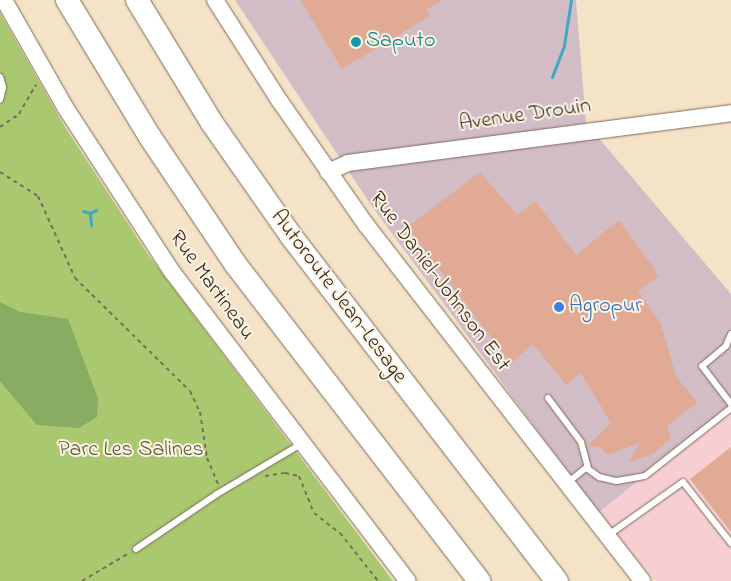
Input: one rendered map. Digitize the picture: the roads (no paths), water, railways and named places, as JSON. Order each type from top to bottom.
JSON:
[{"type":"highway","points":[[67,0],[158,150],[232,259],[306,360],[478,581]]},
{"type":"highway","name":"Autoroute Jean-Lesage","points":[[137,0],[216,129],[295,243],[557,581]]},
{"type":"street","name":"Rue Daniel-Johnson Est","points":[[215,0],[328,172],[642,581]]},
{"type":"street","name":"Rue Martineau","points":[[4,5],[65,107],[143,229],[217,334],[408,581]]},
{"type":"street","name":"Avenue Drouin","points":[[328,172],[348,163],[731,113]]},
{"type":"lane","points":[[0,77],[3,87],[0,100]]},
{"type":"lane","points":[[731,334],[726,346],[702,366],[731,404]]},
{"type":"lane","points":[[548,398],[581,442],[587,468],[598,477],[612,481],[641,477],[731,408]]},
{"type":"lane","points":[[136,549],[227,488],[301,444]]},
{"type":"lane","points":[[566,484],[587,468]]},
{"type":"lane","points":[[607,536],[683,482],[731,544]]},
{"type":"waterway","points":[[552,77],[564,45],[571,0]]},
{"type":"waterway","points":[[90,213],[96,210]]},
{"type":"waterway","points":[[83,211],[90,213],[91,225]]},
{"type":"place","name":"Saputo","points":[[356,42]]},
{"type":"place","name":"Agropur","points":[[559,307]]},
{"type":"park label","name":"Parc Les Salines","points":[[131,451]]}]
